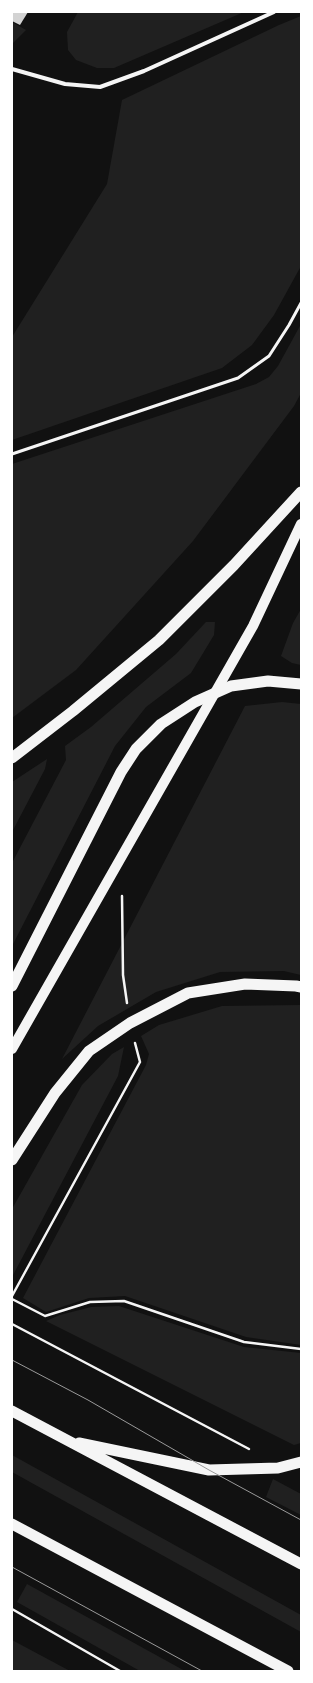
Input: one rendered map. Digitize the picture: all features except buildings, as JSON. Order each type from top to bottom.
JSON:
[{"type":"highway","points":[[12,758],[73,711],[159,640],[234,565],[301,492]]},
{"type":"highway","points":[[12,986],[121,772],[136,749],[161,724],[195,702],[231,686],[268,681],[301,684]]},
{"type":"highway","points":[[12,1160],[55,1093],[89,1051],[130,1023],[188,993],[245,984],[301,987]]},
{"type":"highway","points":[[12,1411],[301,1564]]},
{"type":"highway","points":[[67,1440],[209,1470],[283,1466],[301,1462]]},
{"type":"highway","points":[[16,1526],[288,1671]]},
{"type":"main road","points":[[12,1049],[253,626],[301,524]]},
{"type":"street","points":[[12,69],[65,84],[100,87],[144,71],[274,12]]},
{"type":"lane","points":[[12,454],[238,378],[269,356],[290,325],[301,303]]},
{"type":"path","points":[[122,856],[123,975],[130,1023],[140,1062],[12,1297],[46,1316],[90,1302],[124,1301],[244,1342],[301,1349]]},
{"type":"path","points":[[12,1324],[283,1466]]},
{"type":"path","points":[[12,1609],[120,1671]]},
{"type":"shaded area","points":[[78,12],[244,12],[114,68],[97,68],[76,60],[68,50],[67,32]]},
{"type":"shaded area","points":[[301,16],[301,266],[274,315],[252,345],[222,368],[12,440],[12,337],[107,184],[122,100]]},
{"type":"shaded area","points":[[12,22],[26,30],[12,44]]},
{"type":"shaded area","points":[[301,324],[301,393],[294,406],[193,541],[76,670],[12,718],[12,464],[256,384],[269,377],[278,366]]},
{"type":"shaded area","points":[[301,609],[301,665],[292,663],[281,656],[293,623]]},
{"type":"shaded area","points":[[206,622],[215,622],[214,635],[191,673],[146,707],[115,746],[12,946],[12,863],[66,760],[65,746],[91,727],[176,654]]},
{"type":"shaded area","points":[[282,702],[301,704],[301,975],[284,971],[220,972],[156,992],[98,1026],[62,1059],[245,706]]},
{"type":"shaded area","points":[[47,759],[45,769],[12,832],[12,782]]},
{"type":"shaded area","points":[[301,1005],[301,1345],[246,1337],[125,1296],[89,1298],[46,1312],[23,1298],[146,1065],[149,1054],[141,1036],[159,1025],[222,1006]]},
{"type":"shaded area","points":[[124,1047],[118,1076],[12,1277],[12,1209],[82,1085],[112,1054]]},
{"type":"shaded area","points":[[119,1306],[244,1347],[301,1353],[301,1443],[294,1445],[46,1321],[60,1315],[91,1307]]},
{"type":"shaded area","points":[[12,1455],[301,1615],[301,1632],[12,1472]]},
{"type":"shaded area","points":[[273,1479],[301,1494],[301,1515],[266,1497]]},
{"type":"shaded area","points":[[27,1584],[185,1671],[140,1671],[17,1602]]},
{"type":"shaded area","points":[[12,1640],[70,1671],[12,1671]]},
{"type":"tram line","points":[[12,1360],[88,1400],[209,1470],[301,1520]]},
{"type":"tram line","points":[[12,1567],[202,1671]]}]
